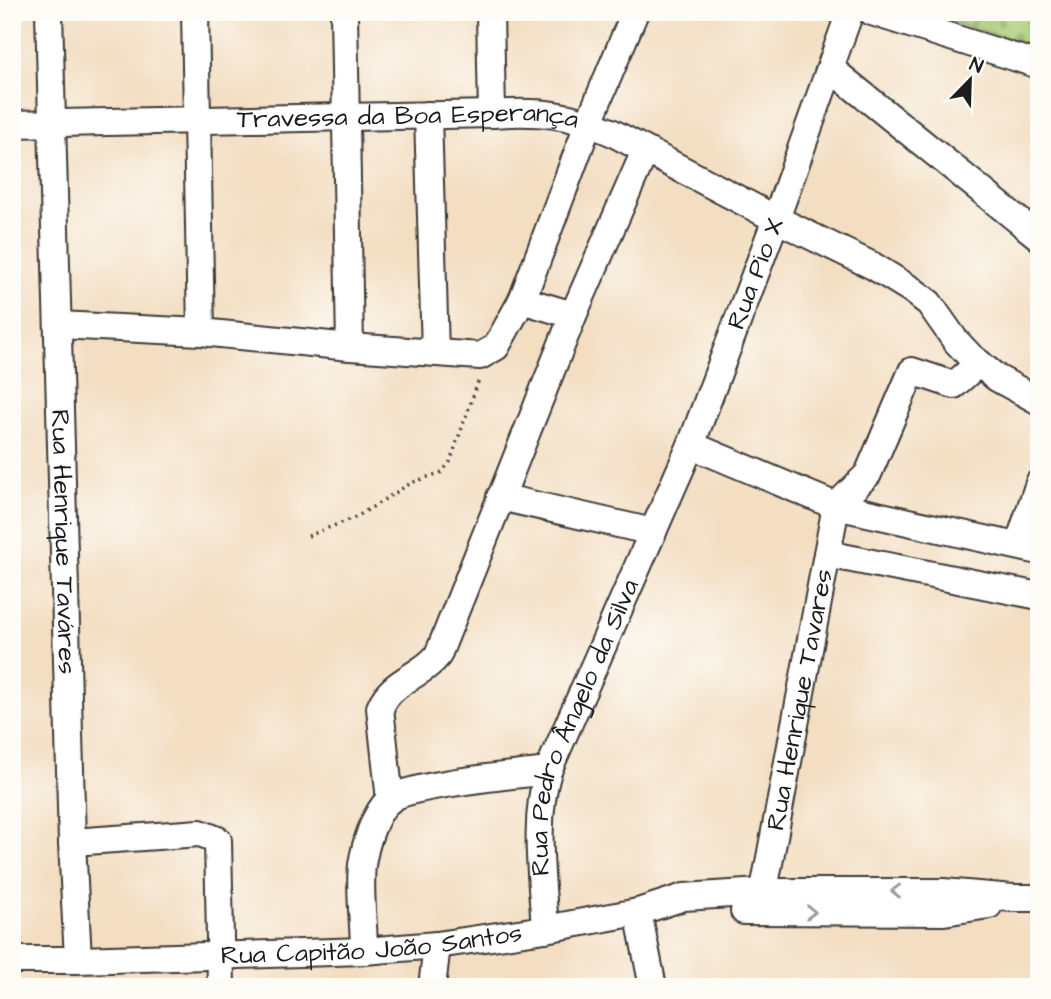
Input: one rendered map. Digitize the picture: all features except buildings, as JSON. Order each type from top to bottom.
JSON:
[{"type":"street","name":"Rua Henrique Taváres","points":[[49,12],[72,842],[78,960]]},
{"type":"street","points":[[195,12],[201,332]]},
{"type":"street","points":[[344,12],[350,347]]},
{"type":"street","points":[[490,12],[492,114]]},
{"type":"street","points":[[58,325],[201,332],[350,347],[480,356],[488,353],[502,340],[522,300],[589,122],[635,12]]},
{"type":"street","name":"Rua Pio X","points":[[653,532],[691,445],[850,12]]},
{"type":"street","points":[[872,12],[1039,65]]},
{"type":"street","points":[[831,69],[1039,237]]},
{"type":"street","name":"Travessa da Boa Esperança","points":[[12,124],[492,114],[525,111],[563,115],[589,122],[873,266],[912,290],[929,303],[955,340],[979,363],[997,378],[1039,401]]},
{"type":"street","points":[[428,115],[435,352]]},
{"type":"street","points":[[390,800],[380,708],[384,696],[401,681],[428,668],[438,655],[575,311],[645,151]]},
{"type":"street","points":[[522,300],[569,314],[575,311]]},
{"type":"street","points":[[836,506],[868,474],[912,371],[954,385],[979,363]]},
{"type":"street","points":[[691,445],[836,506],[1028,548],[1039,483]]},
{"type":"street","points":[[500,497],[653,532]]},
{"type":"street","name":"Rua Henrique Tavares","points":[[761,902],[836,506]]},
{"type":"street","name":"Rua Pedro Ângelo da Silva","points":[[545,929],[539,835],[541,795],[548,771],[653,532]]},
{"type":"street","points":[[827,554],[1039,596]]},
{"type":"street","points":[[364,951],[362,865],[369,838],[379,815],[390,800],[412,790],[548,771]]},
{"type":"street","points":[[72,842],[200,833],[218,841],[221,987]]},
{"type":"street","name":"Rua Capitão João Santos","points":[[12,960],[364,951],[437,945],[685,904],[944,902],[972,909],[1026,898]]},
{"type":"street","points":[[641,911],[653,987]]},
{"type":"street","points":[[432,987],[437,945]]},
{"type":"path","points":[[308,536],[358,516],[411,483],[442,472],[450,461],[488,353]]},
{"type":"green space","points":[[917,12],[1039,12],[1039,48]]}]
